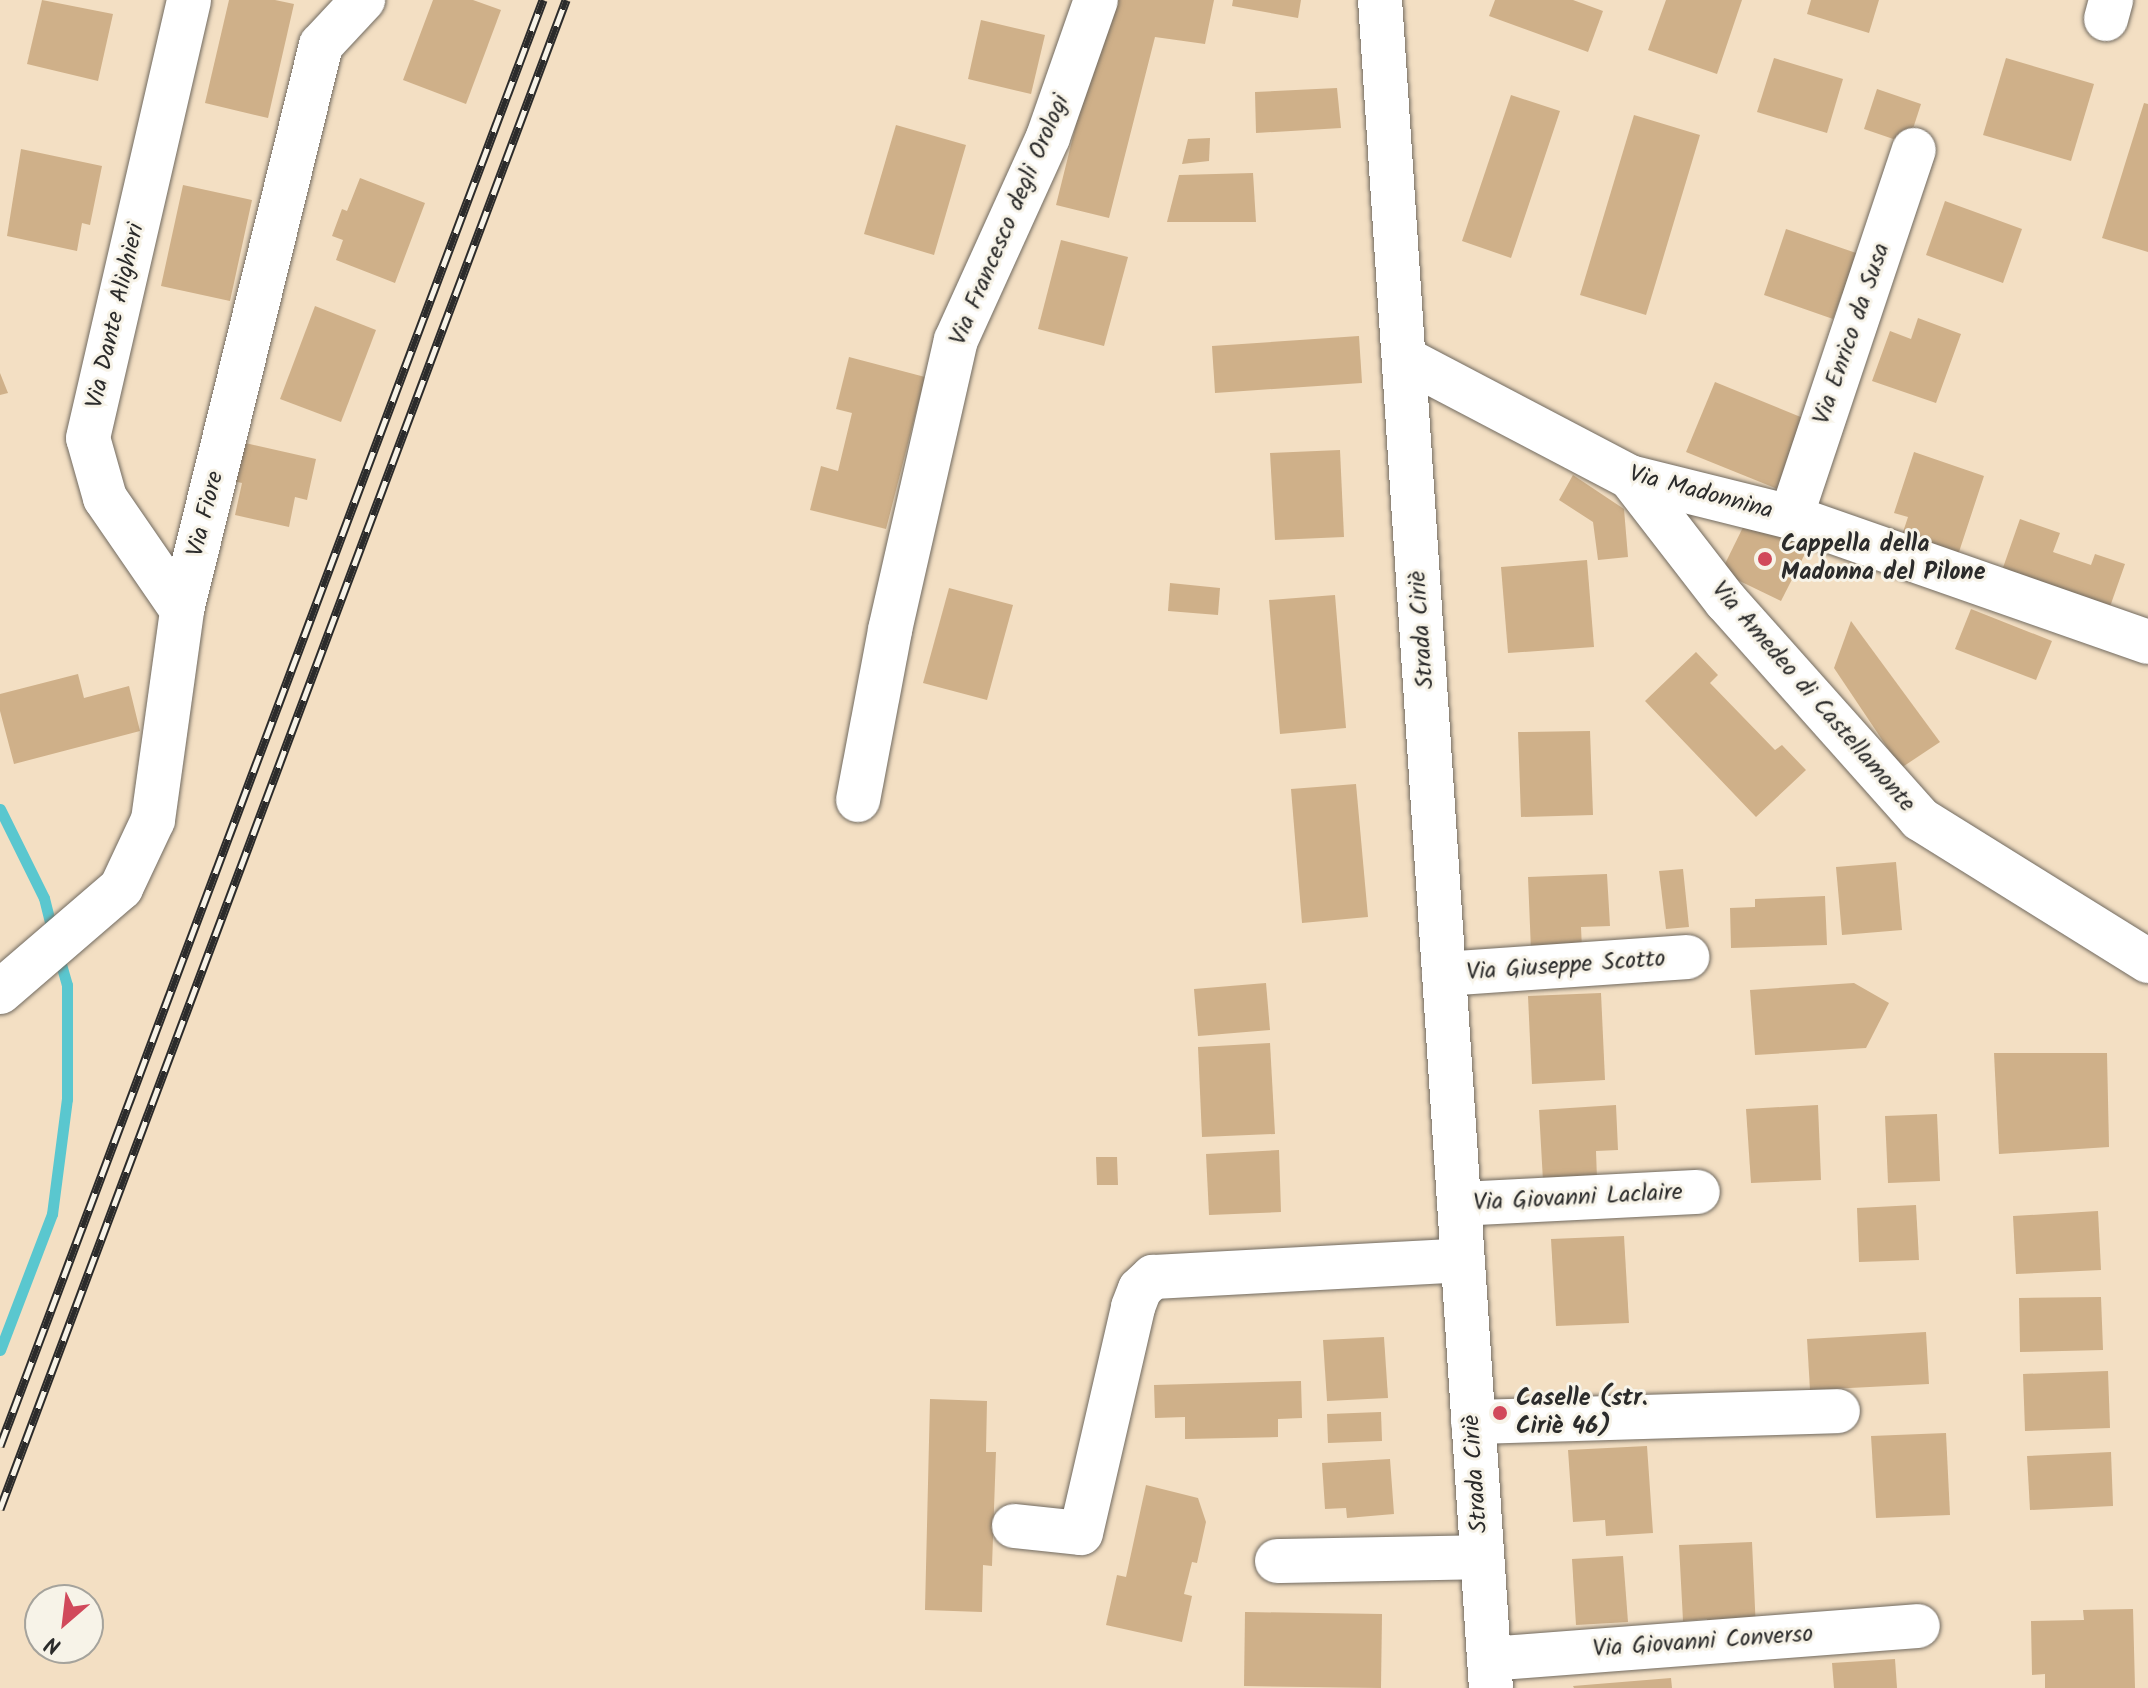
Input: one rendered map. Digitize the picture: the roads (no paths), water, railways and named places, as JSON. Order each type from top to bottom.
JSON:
[{"type":"street","name":"Via Dante Alighieri","points":[[182,610],[105,498],[88,438],[189,0]]},
{"type":"street","name":"Via Fiore","points":[[15,979],[121,888],[153,820],[182,610],[321,45],[363,0]]},
{"type":"street","name":"Via Francesco degli Orologi","points":[[858,800],[890,630],[956,340],[1048,137],[1096,0]]},
{"type":"street","name":"Strada Ciriè","points":[[1380,0],[1490,1673]]},
{"type":"street","name":"Via Enrico da Susa","points":[[1791,517],[1914,150]]},
{"type":"street","name":"Via Madonnina","points":[[1405,359],[1630,477],[1791,517],[2148,642]]},
{"type":"street","name":"Via Amedeo di Castellamonte","points":[[1630,477],[1726,601],[1920,819],[2148,961]]},
{"type":"street","name":"Via Giuseppe Scotto","points":[[1444,974],[1687,957]]},
{"type":"street","name":"Via Giovanni Laclaire","points":[[1459,1204],[1698,1192]]},
{"type":"street","points":[[1014,1526],[1081,1533],[1133,1307],[1140,1289],[1153,1277],[1462,1260]]},
{"type":"street","points":[[1473,1422],[1838,1411]]},
{"type":"street","points":[[1277,1561],[1482,1557]]},
{"type":"street","name":"Via Giovanni Converso","points":[[1490,1673],[1918,1626]]},
{"type":"waterway","points":[[0,809],[44,898],[53,933]]},
{"type":"waterway","points":[[0,1350],[52,1214],[67,1099],[67,985],[58,954]]},
{"type":"railway","points":[[0,1446],[543,0]]},
{"type":"railway","points":[[0,1509],[566,0]]},
{"type":"place","name":"Cappella della Madonna del Pilone","points":[[1765,559]]},
{"type":"place","name":"Caselle (str. Ciriè 46)","points":[[1500,1413]]}]
